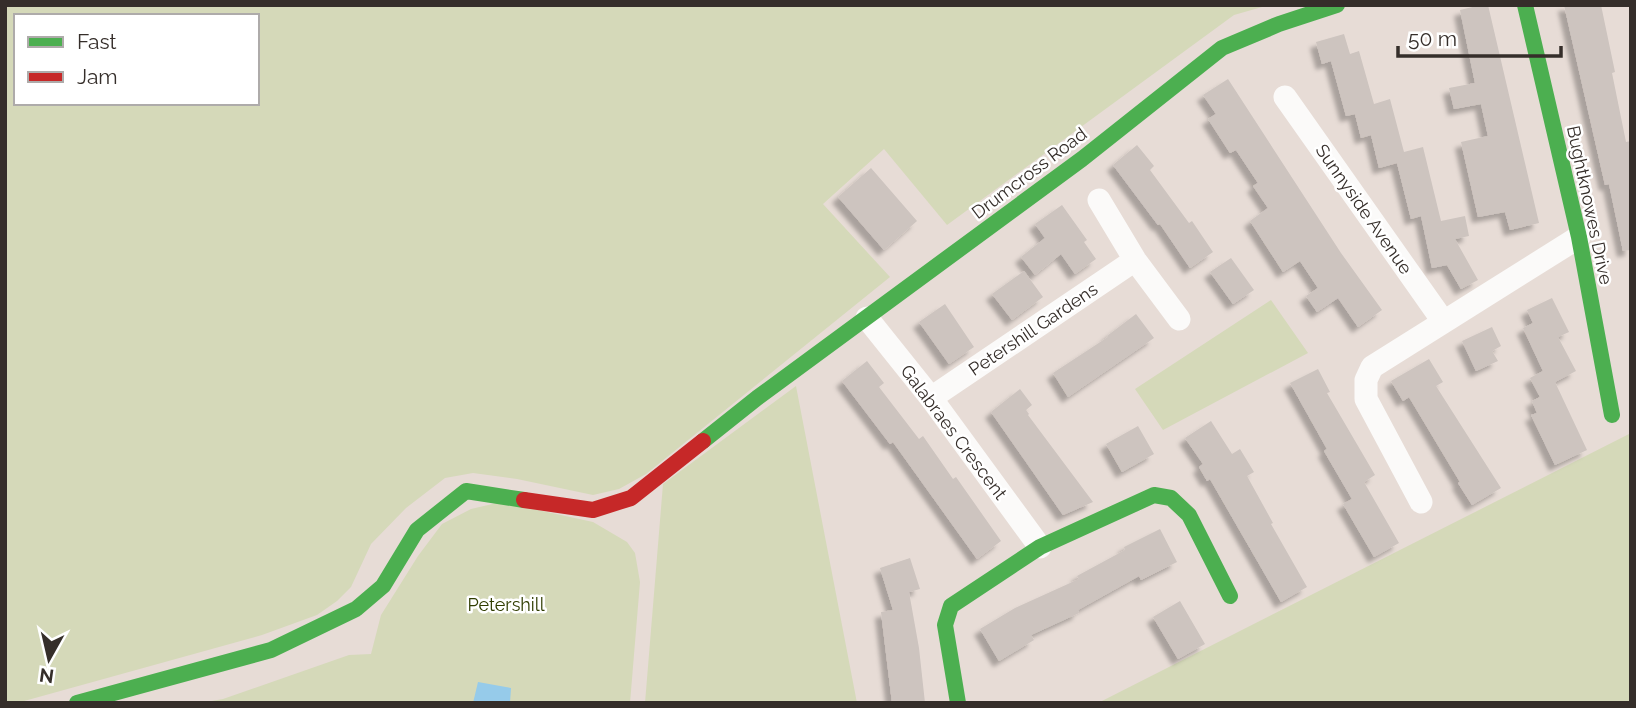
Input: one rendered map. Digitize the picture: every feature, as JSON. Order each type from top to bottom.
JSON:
[{"type":"street","name":"Drumcross Road","points":[[77,703],[271,650],[356,609],[383,586],[417,530],[466,491],[593,510],[631,498],[757,398],[1082,159],[1222,48],[1279,24],[1337,5]]},
{"type":"street","name":"Bughtknowes Drive","points":[[1525,5],[1579,237],[1612,415]]},
{"type":"street","name":"Sunnyside Avenue","points":[[1285,97],[1443,321]]},
{"type":"street","points":[[1099,200],[1135,260],[1179,319]]},
{"type":"street","points":[[1421,502],[1366,399],[1366,380],[1372,367],[1579,237]]},
{"type":"street","name":"Petershill Gardens","points":[[931,398],[1135,260]]},
{"type":"street","name":"Galabraes Crescent","points":[[867,318],[931,398],[1040,547]]},
{"type":"street","points":[[958,703],[946,625],[951,606],[1040,547],[1154,495],[1171,498],[1189,515],[1230,596]]},
{"type":"green space","points":[[5,5],[1269,5],[1234,15],[947,225],[884,149],[823,204],[890,277],[646,474],[619,489],[593,495],[473,473],[445,478],[406,508],[371,544],[351,587],[317,615],[262,635],[17,703],[5,703]]},
{"type":"green space","points":[[1271,300],[1308,353],[1163,430],[1135,389]]},
{"type":"green space","points":[[796,386],[857,703],[645,703],[663,484]]},
{"type":"green space","points":[[1631,433],[1631,703],[1098,703]]},
{"type":"green space","name":"Petershill","points":[[501,502],[593,522],[627,542],[635,553],[640,582],[630,703],[200,703],[223,699],[349,655],[371,654],[381,615],[418,556],[442,524],[471,509]]},
{"type":"water","points":[[478,682],[511,688],[510,703],[473,703]]},
{"type":"building","points":[[1488,5],[1539,223],[1510,230],[1505,212],[1478,217],[1461,142],[1488,136],[1481,104],[1454,109],[1449,88],[1475,83],[1460,10]]},
{"type":"building","points":[[1564,5],[1601,5],[1626,142],[1631,141],[1631,250],[1623,251],[1609,184],[1605,185]]},
{"type":"building","points":[[1344,34],[1350,54],[1359,51],[1374,104],[1390,99],[1404,152],[1423,147],[1441,221],[1465,216],[1469,236],[1455,239],[1478,280],[1461,289],[1447,265],[1432,268],[1421,216],[1411,219],[1397,163],[1379,168],[1371,135],[1361,138],[1355,114],[1346,116],[1331,61],[1322,64],[1316,42]]},
{"type":"building","points":[[1228,79],[1341,253],[1382,310],[1358,327],[1338,298],[1317,312],[1306,296],[1318,288],[1300,261],[1283,272],[1250,221],[1268,208],[1253,186],[1258,183],[1236,150],[1230,153],[1208,119],[1216,114],[1203,95]]},
{"type":"building","points":[[1137,145],[1154,166],[1150,170],[1189,223],[1192,221],[1213,252],[1190,268],[1160,224],[1158,225],[1113,165]]},
{"type":"building","points":[[871,168],[917,221],[884,250],[838,197]]},
{"type":"building","points":[[1062,205],[1087,240],[1084,242],[1096,259],[1075,274],[1061,254],[1035,275],[1021,257],[1045,238],[1035,224]]},
{"type":"building","points":[[1231,258],[1254,290],[1233,304],[1210,272]]},
{"type":"building","points":[[1024,271],[1043,297],[1012,320],[992,294]]},
{"type":"building","points":[[1552,298],[1569,332],[1558,337],[1576,371],[1555,382],[1587,450],[1555,465],[1531,415],[1537,413],[1532,401],[1540,397],[1530,378],[1543,371],[1523,328],[1533,323],[1527,310]]},
{"type":"building","points":[[945,304],[974,347],[949,364],[919,322]]},
{"type":"building","points":[[1136,314],[1154,338],[1068,397],[1053,373],[1108,337]]},
{"type":"building","points":[[1492,327],[1501,346],[1492,351],[1498,361],[1476,371],[1462,341]]},
{"type":"building","points":[[1429,359],[1443,382],[1436,386],[1501,488],[1472,505],[1409,397],[1403,401],[1391,381]]},
{"type":"building","points":[[867,361],[884,383],[879,387],[919,439],[923,436],[953,479],[956,477],[1001,541],[977,559],[893,442],[890,444],[842,381]]},
{"type":"building","points":[[1318,369],[1330,392],[1327,393],[1375,475],[1364,482],[1399,543],[1374,557],[1343,504],[1352,499],[1290,383]]},
{"type":"building","points":[[1020,389],[1032,405],[1026,410],[1028,415],[1093,502],[1063,515],[991,412]]},
{"type":"building","points":[[1211,421],[1232,454],[1240,449],[1254,472],[1247,476],[1307,587],[1281,602],[1210,479],[1207,481],[1199,467],[1203,464],[1185,438]]},
{"type":"building","points":[[1138,426],[1154,454],[1122,472],[1106,444]]},
{"type":"building","points":[[1160,529],[1177,562],[1141,580],[1139,576],[1078,610],[1079,613],[1031,635],[1034,640],[999,661],[980,629],[1015,608],[1079,579],[1077,576]]},
{"type":"building","points":[[910,558],[920,589],[909,592],[925,703],[892,703],[881,612],[893,610],[880,568]]},
{"type":"building","points":[[1180,601],[1205,644],[1178,659],[1153,617]]},
{"type":"traffic: fast","points":[[703,441],[757,398],[1082,159],[1222,48],[1279,24],[1337,5]]},
{"type":"traffic: fast","points":[[1525,5],[1579,237],[1612,415]]},
{"type":"traffic: fast","points":[[77,703],[271,650],[356,609],[383,586],[417,530],[466,491],[524,500]]},
{"type":"traffic: fast","points":[[958,703],[945,625],[951,606],[1040,547],[1154,495],[1171,498],[1189,515],[1230,596]]},
{"type":"traffic: jam","points":[[524,500],[593,510],[631,498],[703,441]]}]
